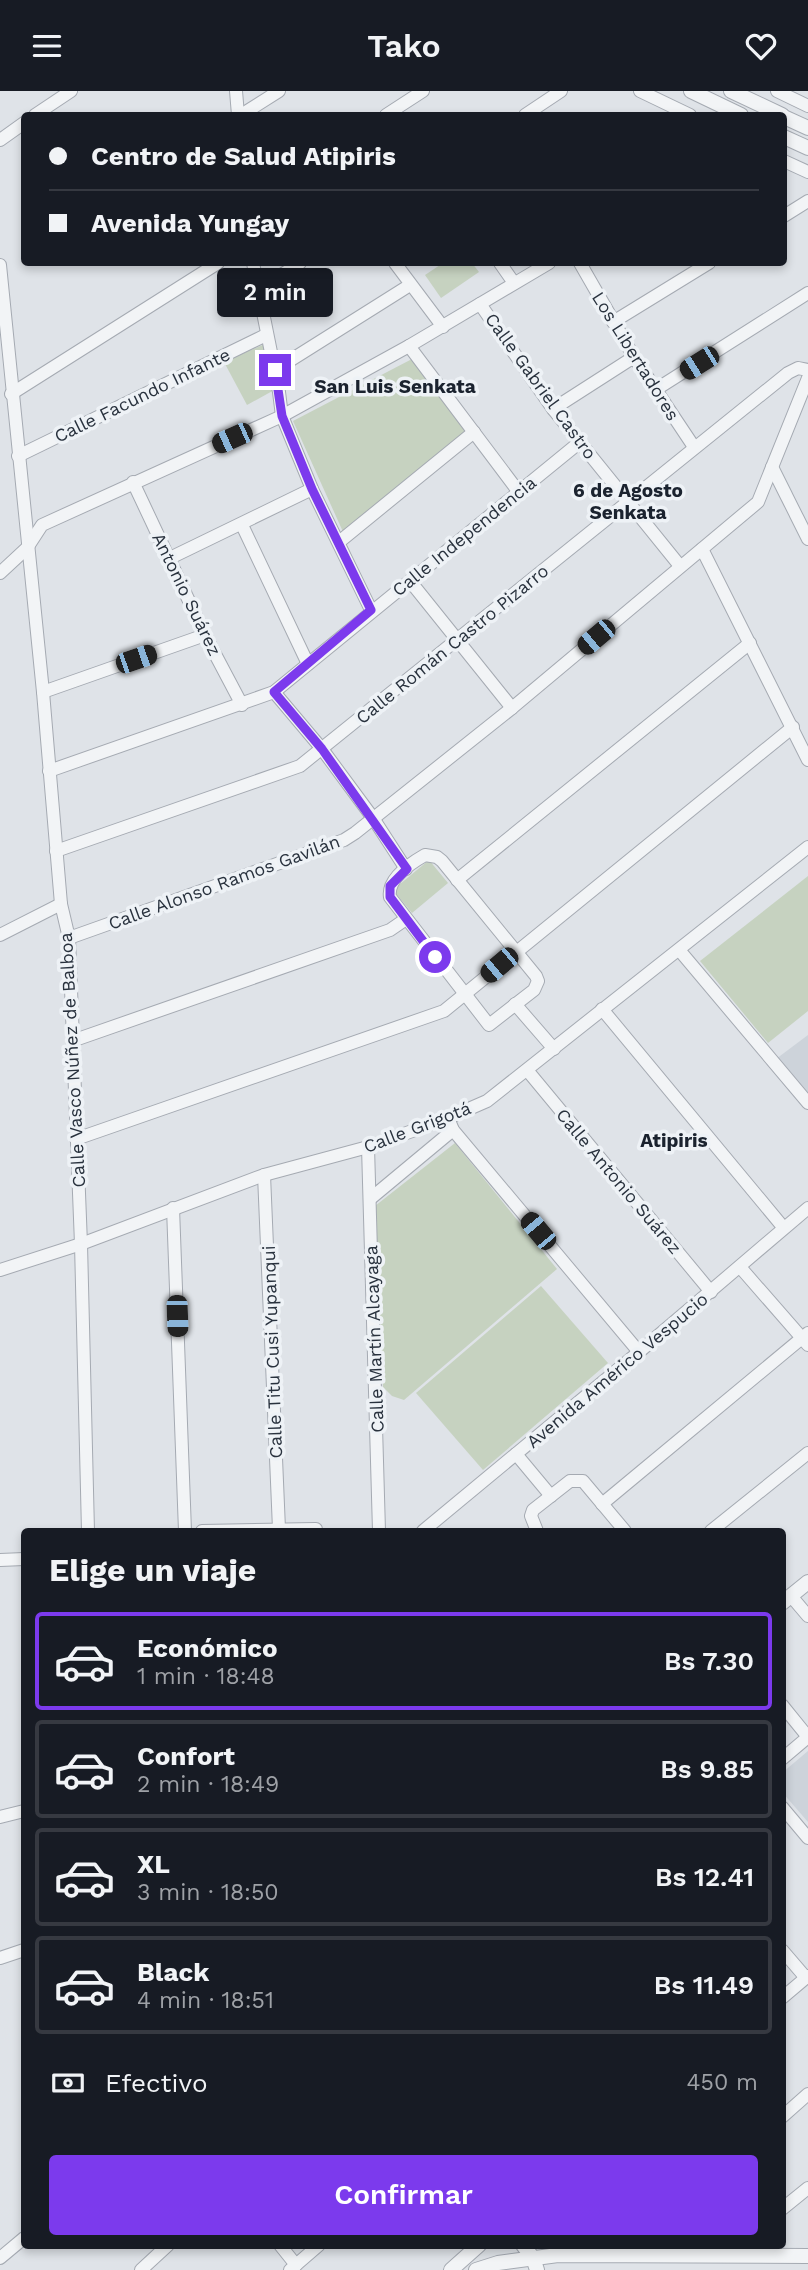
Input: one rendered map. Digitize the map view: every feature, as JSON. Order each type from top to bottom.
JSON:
[{"type":"street","points":[[40,112],[71,91]]},
{"type":"street","points":[[236,91],[239,112]]},
{"type":"street","points":[[244,112],[279,91]]},
{"type":"street","points":[[395,112],[423,91]]},
{"type":"street","points":[[530,112],[561,91]]},
{"type":"street","points":[[640,91],[669,112]]},
{"type":"street","points":[[691,91],[735,112]]},
{"type":"street","points":[[731,91],[775,112]]},
{"type":"street","points":[[777,91],[799,99],[808,117]]},
{"type":"street","points":[[799,99],[807,91]]},
{"type":"street","points":[[787,118],[808,128]]},
{"type":"street","points":[[0,140],[21,125]]},
{"type":"street","points":[[787,138],[808,148]]},
{"type":"street","points":[[787,162],[808,172]]},
{"type":"street","points":[[787,214],[808,201]]},
{"type":"street","name":"Calle Vasco Núñez de Balboa","points":[[0,265],[43,691],[61,904],[69,938],[81,1244],[88,1528]]},
{"type":"street","points":[[11,394],[213,266]]},
{"type":"street","points":[[254,266],[282,416],[312,489],[371,610]]},
{"type":"street","points":[[258,290],[295,266]]},
{"type":"street","points":[[397,266],[443,327]]},
{"type":"street","points":[[502,266],[514,283]]},
{"type":"street","points":[[0,573],[27,548],[42,524],[282,416],[443,327],[544,266]]},
{"type":"street","name":"Los Libertadores","points":[[582,266],[634,357],[694,447]]},
{"type":"street","points":[[613,322],[704,266]]},
{"type":"street","points":[[275,370],[410,285]]},
{"type":"street","points":[[655,390],[808,293]]},
{"type":"street","name":"Calle Gabriel Castro","points":[[480,304],[553,409],[680,566]]},
{"type":"street","name":"Calle Facundo Infante","points":[[18,456],[267,335]]},
{"type":"street","points":[[409,346],[518,491]]},
{"type":"street","points":[[553,409],[634,357]]},
{"type":"street","name":"Calle Román Castro Pizarro","points":[[56,851],[300,766],[788,373],[798,368],[808,370]]},
{"type":"street","name":"Calle Alonso Ramos Gavilán","points":[[69,938],[344,840],[512,708],[758,502],[808,378]]},
{"type":"street","points":[[339,542],[474,432]]},
{"type":"street","name":"Calle Independencia","points":[[49,771],[274,692],[371,610],[580,442]]},
{"type":"street","points":[[772,467],[808,539]]},
{"type":"street","name":"Antonio Suárez","points":[[133,482],[205,635],[242,705]]},
{"type":"street","points":[[170,558],[312,489]]},
{"type":"street","points":[[242,525],[308,664]]},
{"type":"street","points":[[702,549],[808,759]]},
{"type":"street","points":[[410,581],[512,708]]},
{"type":"street","points":[[43,691],[205,635]]},
{"type":"street","points":[[457,880],[750,643]]},
{"type":"street","points":[[274,692],[322,749],[407,869]]},
{"type":"street","points":[[76,1139],[444,1011],[793,727]]},
{"type":"street","name":"Calle Grigotá","points":[[0,1270],[81,1244],[264,1175],[451,1124],[487,1101],[527,1070],[808,847]]},
{"type":"street","points":[[421,857],[437,857],[457,880],[516,950],[538,981],[534,990],[489,1025],[390,897],[392,882],[421,857]]},
{"type":"street","points":[[0,935],[61,904]]},
{"type":"street","points":[[72,1041],[390,930],[407,919]]},
{"type":"street","points":[[680,951],[808,1103]]},
{"type":"street","points":[[515,1004],[554,1049]]},
{"type":"street","points":[[602,1009],[783,1227]]},
{"type":"street","name":"Calle Antonio Suárez","points":[[527,1070],[711,1292]]},
{"type":"street","points":[[370,1199],[451,1124],[639,1352]]},
{"type":"street","name":"Calle Martín Alcayaga","points":[[368,1147],[379,1528]]},
{"type":"street","name":"Calle Titu Cusi Yupanqui","points":[[264,1175],[279,1528]]},
{"type":"street","points":[[173,1208],[185,1528]]},
{"type":"street","name":"Avenida Américo Vespucio","points":[[428,1528],[808,1208]]},
{"type":"street","points":[[602,1504],[806,1339],[740,1267]]},
{"type":"street","points":[[715,1528],[808,1453]]},
{"type":"street","points":[[516,1454],[551,1496]]},
{"type":"street","points":[[536,1528],[531,1516],[533,1510],[570,1481],[577,1479],[583,1481],[622,1528]]},
{"type":"street","points":[[0,1560],[21,1559]]},
{"type":"street","points":[[808,1582],[787,1599],[808,1616]]},
{"type":"street","points":[[786,1710],[808,1737],[786,1756]]},
{"type":"street","points":[[0,1817],[21,1812]]},
{"type":"street","points":[[786,1812],[808,1838]]},
{"type":"street","points":[[0,1958],[21,1950]]},
{"type":"street","points":[[786,1954],[807,1977],[786,1995]]},
{"type":"street","points":[[786,2113],[808,2094]]},
{"type":"street","points":[[786,2206],[808,2188]]},
{"type":"street","points":[[0,2258],[21,2240]]},
{"type":"street","points":[[141,2270],[164,2249]]},
{"type":"street","points":[[282,2249],[293,2267],[314,2249]]},
{"type":"street","points":[[451,2270],[475,2249]]},
{"type":"street","points":[[526,2249],[535,2264]]},
{"type":"street","points":[[476,2270],[498,2263],[535,2264],[558,2255],[636,2250],[752,2250],[808,2256]]},
{"type":"shaded area","points":[[808,1035],[808,1096],[776,1059]]},
{"type":"shaded area","points":[[808,1751],[808,1822],[786,1797],[786,1770]]},
{"type":"green space","points":[[438,266],[474,266],[479,272],[441,298],[425,275]]},
{"type":"green space","points":[[267,343],[276,389],[247,405],[224,362]]},
{"type":"green space","points":[[412,359],[467,431],[344,534],[293,421]]},
{"type":"green space","points":[[429,860],[448,883],[412,913],[393,890]]},
{"type":"green space","points":[[808,876],[808,1011],[768,1043],[700,961]]},
{"type":"green space","points":[[455,1143],[557,1269],[404,1400],[392,1396],[383,1387],[375,1206]]},
{"type":"green space","points":[[541,1286],[608,1363],[483,1470],[416,1393]]},
{"type":"district","name":"San Luis Senkata","points":[[395,386]]},
{"type":"district","name":"6 de Agosto Senkata","points":[[628,501]]},
{"type":"district","name":"Atipiris","points":[[674,1140]]},
{"type":"route","points":[[275,370],[282,416],[312,489],[371,610],[274,692],[322,749],[407,869],[392,882],[390,897],[435,957]]}]
